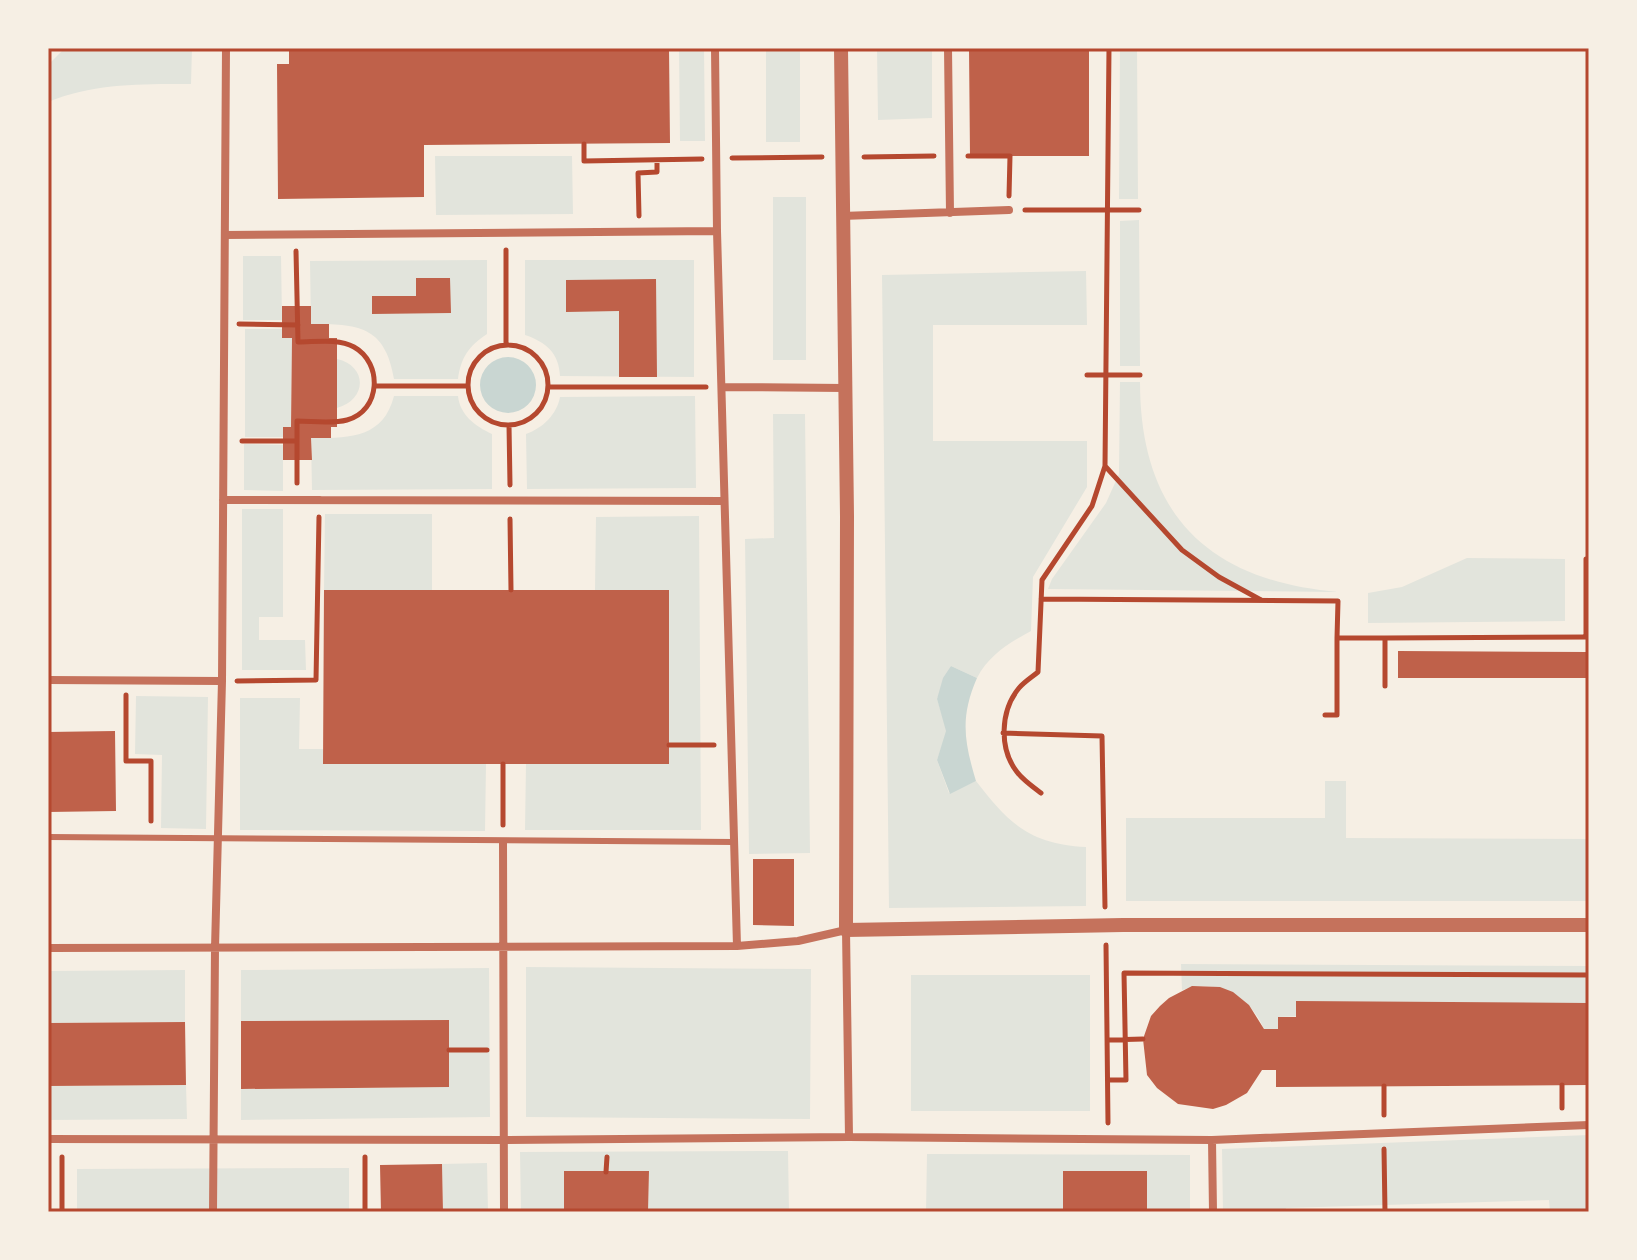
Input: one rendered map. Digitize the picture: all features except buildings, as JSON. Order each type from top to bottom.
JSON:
[{"type":"street","points":[[213,1212],[215,948],[222,681],[226,48]]},
{"type":"street","points":[[715,48],[717,231],[737,946]]},
{"type":"street","points":[[841,48],[849,1137]]},
{"type":"street","points":[[948,48],[950,213]]},
{"type":"street","points":[[842,216],[1009,210]]},
{"type":"street","points":[[225,235],[717,231]]},
{"type":"street","points":[[723,387],[845,388]]},
{"type":"street","points":[[223,500],[724,501]]},
{"type":"street","points":[[223,500],[320,500]]},
{"type":"street","points":[[48,680],[222,681]]},
{"type":"street","points":[[503,842],[504,1212]]},
{"type":"street","points":[[48,948],[737,946],[798,941],[846,930],[1123,925],[1589,925]]},
{"type":"street","points":[[48,1139],[849,1137],[1212,1140],[1589,1125]]},
{"type":"street","points":[[1212,1140],[1213,1212]]},
{"type":"lane","points":[[48,837],[734,842]]},
{"type":"path","points":[[1041,793],[1018,774],[1007,756],[1003,733],[1018,689],[1038,672],[1042,580],[1092,506],[1105,466],[1109,48]]},
{"type":"path","points":[[584,144],[584,161],[657,160],[657,172],[638,173],[639,231]]},
{"type":"path","points":[[1010,156],[1009,210],[1139,210]]},
{"type":"path","points":[[506,233],[506,345]]},
{"type":"path","points":[[296,235],[298,342],[350,345],[369,360],[375,386],[366,407],[349,420],[297,421],[297,500]]},
{"type":"path","points":[[224,324],[298,325]]},
{"type":"path","points":[[506,345],[527,349],[539,359],[546,372],[548,387],[545,401],[536,414],[524,422],[509,425],[494,422],[481,414],[471,401],[468,386],[475,361],[489,349],[506,345]]},
{"type":"path","points":[[1087,375],[1140,375]]},
{"type":"path","points":[[375,386],[468,386]]},
{"type":"path","points":[[548,387],[723,387]]},
{"type":"path","points":[[224,441],[297,441]]},
{"type":"path","points":[[1105,466],[1182,550],[1219,577],[1262,601]]},
{"type":"path","points":[[222,681],[316,680],[320,500]]},
{"type":"path","points":[[1337,638],[1587,637],[1586,559]]},
{"type":"path","points":[[1041,599],[1338,601],[1337,715],[1325,715]]},
{"type":"path","points":[[1385,638],[1385,686]]},
{"type":"path","points":[[126,681],[126,761],[151,761],[151,838]]},
{"type":"path","points":[[1003,733],[1102,736],[1104,836]]},
{"type":"path","points":[[669,745],[731,745]]},
{"type":"path","points":[[503,764],[503,842]]},
{"type":"path","points":[[1108,1080],[1126,1080],[1124,973],[1589,975]]},
{"type":"path","points":[[1107,1001],[1108,1138]]},
{"type":"path","points":[[1108,1040],[1143,1039]]},
{"type":"path","points":[[449,1050],[504,1050]]},
{"type":"path","points":[[62,1139],[62,1212]]},
{"type":"path","points":[[365,1140],[365,1212]]},
{"type":"shaded area","points":[[65,48],[192,48],[191,84],[101,88],[48,102],[48,65]]},
{"type":"shaded area","points":[[679,48],[704,48],[705,141],[680,141]]},
{"type":"shaded area","points":[[766,48],[800,48],[800,142],[766,142]]},
{"type":"shaded area","points":[[877,48],[932,48],[932,118],[878,120]]},
{"type":"shaded area","points":[[1120,48],[1137,48],[1138,199],[1119,199]]},
{"type":"shaded area","points":[[435,156],[572,156],[573,214],[436,215]]},
{"type":"shaded area","points":[[773,197],[806,197],[806,360],[773,360]]},
{"type":"shaded area","points":[[1139,220],[1140,366],[1120,366],[1120,221]]},
{"type":"shaded area","points":[[243,256],[281,256],[282,320],[243,320]]},
{"type":"shaded area","points":[[487,260],[487,334],[467,353],[458,379],[394,379],[384,348],[366,331],[342,325],[311,324],[310,261]]},
{"type":"shaded area","points":[[525,260],[694,260],[694,377],[560,376],[557,361],[550,350],[525,335]]},
{"type":"shaded area","points":[[1086,271],[1087,325],[933,325],[933,441],[1087,441],[1087,487],[1033,577],[1031,631],[994,656],[977,678],[951,666],[937,699],[947,731],[937,760],[949,793],[976,781],[999,809],[1022,829],[1050,841],[1086,847],[1086,906],[889,908],[882,275]]},
{"type":"shaded area","points":[[245,329],[282,329],[282,338],[292,338],[291,427],[283,427],[283,437],[245,437]]},
{"type":"shaded area","points":[[508,357],[528,365],[536,385],[528,405],[508,413],[488,405],[480,385],[488,365]]},
{"type":"shaded area","points":[[337,359],[354,368],[360,383],[354,398],[337,408]]},
{"type":"shaded area","points":[[1120,382],[1140,382],[1143,429],[1153,469],[1169,504],[1191,533],[1219,556],[1253,573],[1292,585],[1338,592],[1048,589],[1106,503],[1119,474]]},
{"type":"shaded area","points":[[394,396],[458,396],[469,419],[492,434],[492,489],[312,490],[311,438],[351,436],[373,428],[382,421]]},
{"type":"shaded area","points":[[695,396],[696,488],[527,489],[526,434],[548,420],[560,397]]},
{"type":"shaded area","points":[[773,414],[805,414],[810,853],[749,854],[745,539],[774,538]]},
{"type":"shaded area","points":[[244,444],[283,445],[283,491],[244,490]]},
{"type":"shaded area","points":[[242,509],[283,509],[283,617],[259,617],[259,640],[305,640],[306,670],[242,670]]},
{"type":"shaded area","points":[[325,514],[432,514],[432,590],[324,590]]},
{"type":"shaded area","points":[[699,516],[701,830],[525,830],[526,764],[669,764],[669,590],[595,590],[596,517]]},
{"type":"shaded area","points":[[1467,558],[1565,559],[1565,621],[1368,623],[1368,593],[1402,587]]},
{"type":"shaded area","points":[[951,666],[977,678],[966,717],[969,754],[976,781],[950,794],[937,760],[946,731],[937,699],[943,678]]},
{"type":"shaded area","points":[[136,696],[208,697],[206,829],[161,828],[162,755],[135,754]]},
{"type":"shaded area","points":[[240,698],[300,698],[299,749],[323,749],[324,764],[486,764],[485,831],[240,830]]},
{"type":"shaded area","points":[[1325,781],[1346,781],[1346,838],[1589,839],[1589,901],[1126,901],[1126,818],[1325,818]]},
{"type":"shaded area","points":[[1181,964],[1589,966],[1589,1003],[1278,1017],[1278,1029],[1264,1029],[1250,1007],[1230,992],[1207,986],[1182,990]]},
{"type":"shaded area","points":[[526,967],[811,969],[810,1119],[526,1117]]},
{"type":"shaded area","points":[[489,968],[490,1117],[241,1120],[241,1089],[449,1087],[449,1020],[241,1021],[241,970]]},
{"type":"shaded area","points":[[185,970],[185,1022],[48,1023],[48,971]]},
{"type":"shaded area","points":[[911,975],[1090,975],[1090,1111],[911,1111]]},
{"type":"shaded area","points":[[186,1085],[187,1119],[48,1120],[48,1086]]},
{"type":"shaded area","points":[[1589,1135],[1589,1212],[1550,1212],[1549,1200],[1223,1212],[1222,1149]]},
{"type":"shaded area","points":[[788,1151],[789,1212],[648,1212],[649,1172],[564,1172],[564,1212],[521,1212],[520,1152]]},
{"type":"shaded area","points":[[927,1154],[1190,1155],[1190,1212],[1147,1212],[1146,1171],[1064,1171],[1063,1212],[926,1212]]},
{"type":"shaded area","points":[[487,1163],[488,1212],[443,1212],[442,1164]]},
{"type":"shaded area","points":[[349,1168],[349,1212],[77,1212],[77,1169]]}]
